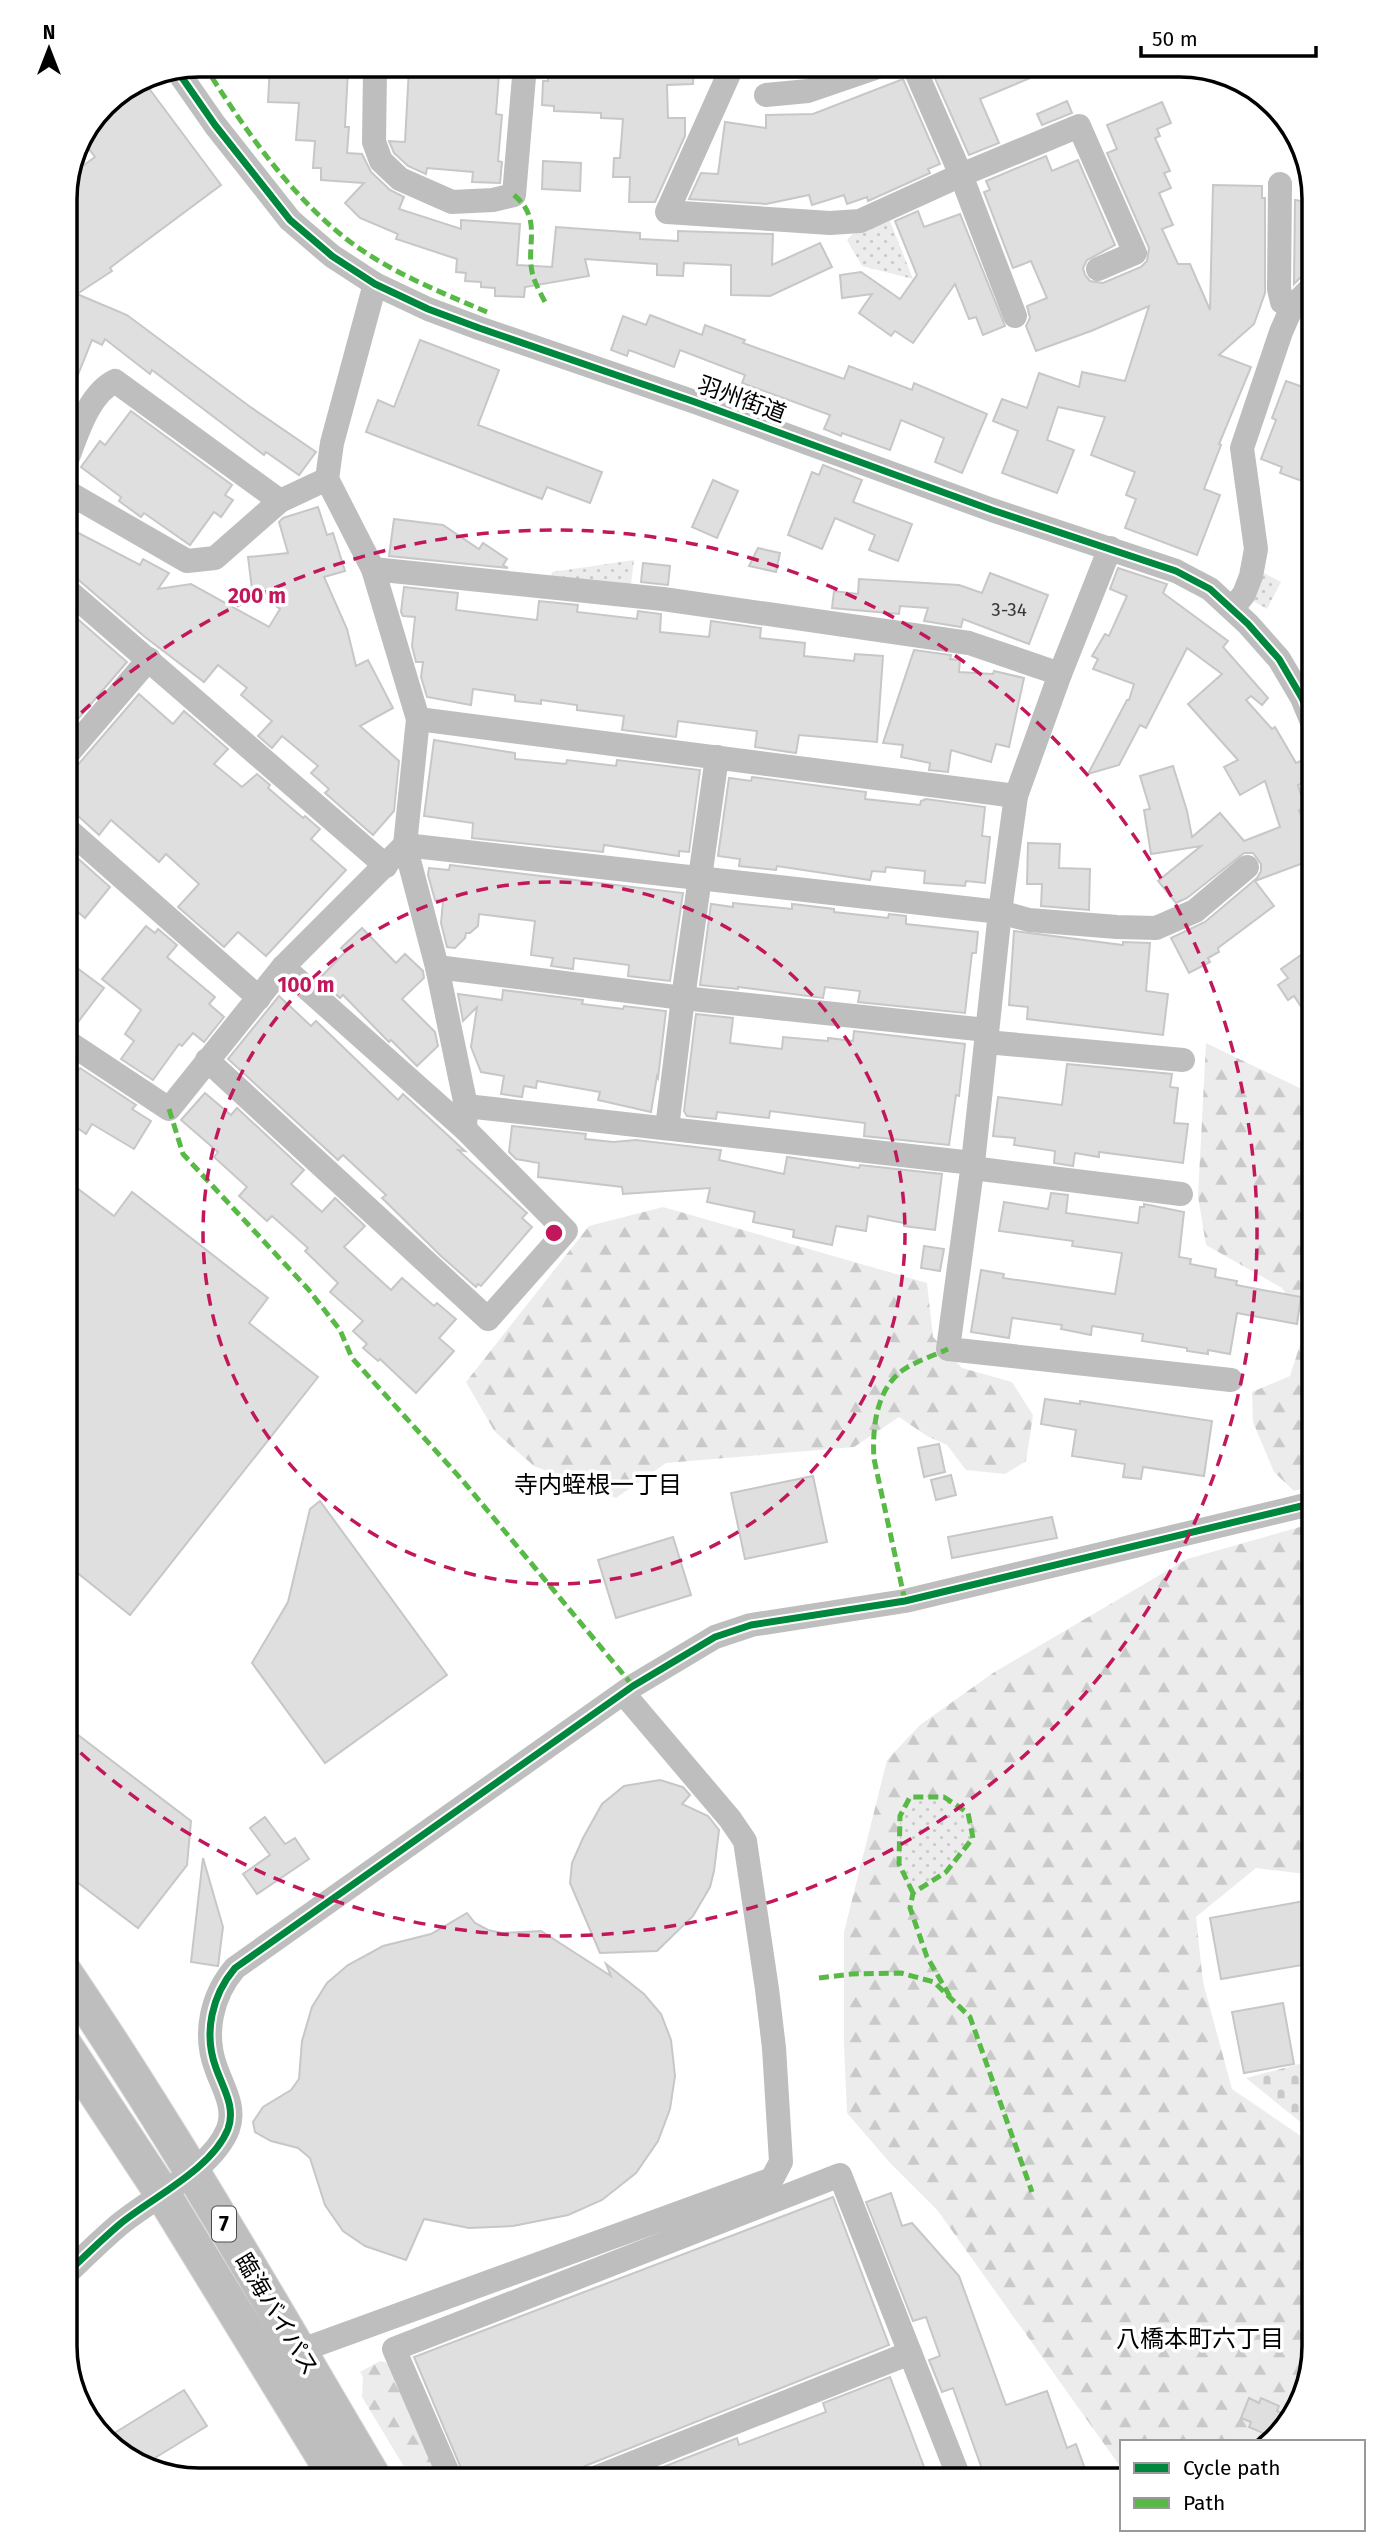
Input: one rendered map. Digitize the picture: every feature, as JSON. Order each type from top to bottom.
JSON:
[{"type":"highway","name":"臨海バイパス","points":[[77,1991],[192,2171],[368,2468]]},
{"type":"highway","name":"臨海バイパス","points":[[77,2064],[162,2193],[331,2468]]},
{"type":"street","points":[[375,77],[374,142],[381,161],[400,179],[452,202],[493,200],[514,195],[524,77]]},
{"type":"street","points":[[728,77],[667,212],[830,223],[860,221],[1079,126],[1135,253],[1098,269]]},
{"type":"street","points":[[766,95],[808,91],[849,77]]},
{"type":"street","points":[[919,77],[961,175],[1015,316]]},
{"type":"street","name":"羽州街道","points":[[183,78],[215,125],[290,220],[332,256],[375,284],[428,309],[479,328],[695,402],[992,510],[1176,570],[1210,589],[1233,608],[1279,659],[1302,698]]},
{"type":"street","points":[[1280,184],[1279,289],[1282,302],[1292,307]]},
{"type":"street","points":[[375,284],[332,443],[327,479],[373,569],[418,719],[405,845],[437,967],[465,1118]]},
{"type":"street","points":[[1233,608],[1244,594],[1251,576],[1256,549],[1242,448],[1281,332],[1292,307],[1302,297]]},
{"type":"street","points":[[77,410],[104,387],[116,381],[280,502]]},
{"type":"street","points":[[77,497],[187,561],[215,558],[280,502],[327,479]]},
{"type":"street","points":[[1110,548],[1016,796],[1000,912],[972,1166],[947,1349],[1231,1380]]},
{"type":"street","points":[[373,569],[663,599],[969,643],[1060,674]]},
{"type":"street","points":[[77,599],[386,866]]},
{"type":"street","points":[[77,743],[149,659]]},
{"type":"street","points":[[418,719],[1016,796]]},
{"type":"street","points":[[667,1128],[682,998],[718,757]]},
{"type":"street","points":[[77,838],[259,998]]},
{"type":"street","points":[[77,1048],[169,1109],[283,967],[405,845]]},
{"type":"street","points":[[405,845],[1000,912],[1029,920],[1117,927],[1156,928],[1195,911],[1247,867]]},
{"type":"street","points":[[207,1060],[488,1319],[566,1231],[465,1118],[283,967]]},
{"type":"street","points":[[437,967],[1183,1060]]},
{"type":"street","points":[[465,1118],[667,1128],[1181,1194]]},
{"type":"street","points":[[77,2264],[122,2223],[192,2171],[219,2147],[229,2126],[230,2109],[213,2056],[211,2019],[223,1982],[235,1968],[673,1661],[715,1637],[751,1625],[905,1601],[1302,1506]]},
{"type":"street","points":[[299,2351],[772,2179],[781,2162],[769,2001],[745,1841],[730,1819],[624,1694]]},
{"type":"street","points":[[446,2468],[394,2348],[840,2175],[955,2468]]},
{"type":"street","points":[[620,2468],[910,2353]]},
{"type":"green space","points":[[890,221],[913,279],[862,266],[847,240],[853,234]]},
{"type":"green space","points":[[634,560],[630,592],[550,582],[552,572]]},
{"type":"green space","points":[[1260,571],[1281,582],[1267,609],[1246,597]]},
{"type":"green space","points":[[1206,1043],[1302,1089],[1302,1316],[1282,1288],[1206,1245],[1198,1196]]},
{"type":"green space","points":[[663,1207],[927,1283],[933,1337],[962,1368],[1012,1382],[1033,1415],[1026,1461],[1005,1474],[966,1470],[947,1445],[927,1436],[899,1417],[854,1447],[666,1463],[616,1498],[534,1466],[495,1432],[466,1382],[589,1226]]},
{"type":"green space","points":[[1302,1339],[1302,1489],[1294,1491],[1274,1472],[1253,1422],[1252,1392],[1290,1376]]},
{"type":"green space","points":[[1302,1526],[1302,1874],[1256,1868],[1196,1917],[1203,1982],[1232,2089],[1302,2137],[1301,2361],[1289,2400],[1272,2426],[1257,2440],[1120,2440],[1120,2466],[938,2211],[891,2164],[847,2113],[844,1932],[887,1760],[920,1725],[993,1673],[1187,1559]],"holes":[[[944,1797],[968,1813],[973,1838],[946,1872],[914,1892],[899,1864],[900,1816],[909,1798]]]},
{"type":"green space","points":[[910,1797],[944,1797],[968,1813],[973,1838],[946,1872],[913,1893],[899,1864],[900,1816]]},
{"type":"green space","points":[[1302,2063],[1302,2123],[1246,2078]]},
{"type":"green space","points":[[380,2361],[393,2364],[438,2468],[405,2468],[362,2397],[363,2377],[360,2372]]},
{"type":"building","points":[[269,77],[348,77],[345,127],[349,127],[347,153],[362,154],[371,172],[390,190],[404,197],[399,209],[461,229],[461,220],[520,224],[517,265],[552,267],[556,227],[640,233],[640,239],[678,241],[678,231],[773,234],[772,265],[820,243],[832,267],[770,296],[731,295],[731,265],[684,263],[683,276],[657,275],[657,264],[585,259],[589,276],[525,287],[524,297],[495,296],[495,288],[481,287],[481,282],[465,281],[466,273],[456,272],[457,259],[396,239],[398,234],[360,218],[345,203],[364,183],[321,180],[321,168],[313,168],[315,141],[296,140],[299,103],[268,102]]},
{"type":"building","points":[[409,77],[499,77],[496,114],[502,115],[498,161],[502,162],[500,183],[472,182],[473,172],[427,168],[426,174],[408,166],[394,153],[389,141],[405,142]]},
{"type":"building","points":[[548,77],[693,77],[693,84],[667,85],[668,118],[685,118],[685,136],[655,202],[629,202],[630,177],[613,177],[614,158],[620,158],[623,119],[601,118],[601,113],[554,111],[554,106],[542,105],[543,81],[548,81]]},
{"type":"building","points":[[934,77],[1032,77],[980,99],[999,143],[969,155]]},
{"type":"building","points":[[903,79],[940,164],[928,169],[930,173],[868,201],[867,197],[847,204],[844,195],[812,205],[809,195],[766,204],[689,199],[701,173],[718,174],[725,122],[766,128],[766,115],[813,114]]},
{"type":"building","points":[[149,88],[221,185],[110,268],[112,271],[77,294],[77,191],[81,167],[95,157],[89,149],[102,125],[119,107]]},
{"type":"building","points":[[1067,101],[1072,113],[1042,125],[1037,114]]},
{"type":"building","points":[[1162,102],[1171,123],[1157,129],[1160,136],[1155,138],[1170,171],[1164,173],[1171,188],[1159,193],[1173,225],[1162,229],[1178,264],[1190,264],[1210,310],[1213,185],[1262,186],[1262,198],[1265,198],[1265,293],[1254,324],[1219,355],[1251,367],[1219,444],[1221,445],[1204,489],[1220,495],[1197,555],[1125,528],[1136,499],[1126,495],[1135,472],[1091,455],[1105,417],[1058,407],[1047,440],[1074,450],[1057,493],[1002,473],[1018,431],[993,421],[1002,399],[1027,408],[1039,373],[1079,387],[1082,372],[1125,381],[1149,306],[1036,351],[1026,326],[1030,318],[1027,306],[1047,298],[1031,261],[1013,268],[984,192],[990,190],[986,181],[1046,156],[1052,171],[1078,160],[1115,245],[1087,260],[1083,268],[1085,275],[1090,281],[1103,283],[1141,267],[1147,261],[1149,248],[1107,153],[1117,149],[1107,125]]},
{"type":"building","points":[[543,161],[581,163],[580,191],[542,189]]},
{"type":"building","points":[[1295,200],[1302,201],[1302,276],[1294,284]]},
{"type":"building","points":[[918,211],[924,227],[960,214],[1005,326],[983,335],[976,317],[969,319],[955,284],[913,343],[895,331],[891,336],[859,313],[872,294],[842,298],[840,275],[861,272],[900,299],[917,275],[895,221]]},
{"type":"building","points":[[77,294],[127,315],[316,452],[299,475],[266,452],[264,455],[152,370],[150,374],[105,339],[102,345],[92,340],[77,377]]},
{"type":"building","points":[[650,315],[702,335],[705,325],[745,340],[743,343],[844,379],[849,366],[912,390],[914,383],[987,414],[962,473],[935,462],[944,438],[901,420],[890,450],[824,429],[830,415],[742,383],[745,375],[680,350],[674,367],[629,350],[627,356],[611,350],[623,316],[646,325]]},
{"type":"building","points":[[420,340],[499,370],[478,425],[602,472],[590,503],[547,487],[542,499],[366,432],[378,400],[394,407]]},
{"type":"building","points":[[1286,381],[1302,387],[1302,481],[1280,473],[1282,467],[1261,459],[1276,420],[1272,418]]},
{"type":"building","points":[[131,411],[232,485],[225,495],[233,500],[221,517],[214,512],[190,545],[144,513],[141,517],[119,501],[121,497],[81,467],[100,441],[105,445]]},
{"type":"building","points":[[823,465],[862,480],[853,502],[912,524],[898,561],[869,550],[875,535],[835,518],[822,549],[788,535],[812,472],[819,475]]},
{"type":"building","points":[[713,480],[738,491],[717,538],[692,527]]},
{"type":"building","points":[[318,507],[327,535],[333,533],[345,571],[324,577],[347,629],[356,666],[368,660],[393,708],[360,726],[399,761],[394,811],[373,835],[325,793],[329,789],[311,773],[318,766],[282,736],[272,748],[258,736],[272,721],[241,695],[247,688],[218,665],[204,682],[145,637],[77,579],[77,532],[140,565],[143,559],[169,573],[158,589],[191,584],[269,627],[280,609],[252,589],[248,557],[288,553],[279,522],[283,518]]},
{"type":"building","points":[[394,519],[443,525],[479,549],[483,543],[507,559],[503,565],[508,568],[389,556]]},
{"type":"building","points":[[758,548],[780,553],[776,572],[749,566]]},
{"type":"building","points":[[643,563],[670,566],[668,585],[641,582]]},
{"type":"building","points":[[1118,568],[1167,584],[1163,593],[1228,641],[1223,647],[1268,698],[1262,705],[1251,696],[1246,700],[1272,729],[1275,727],[1296,763],[1302,760],[1302,783],[1298,785],[1302,798],[1302,809],[1299,810],[1302,818],[1302,863],[1255,881],[1274,906],[1218,948],[1219,952],[1208,958],[1210,962],[1189,973],[1171,938],[1205,922],[1257,878],[1261,864],[1253,853],[1244,853],[1187,898],[1176,903],[1158,881],[1201,846],[1151,854],[1144,810],[1150,809],[1140,776],[1173,766],[1192,837],[1220,813],[1244,841],[1280,827],[1265,781],[1240,795],[1224,767],[1238,760],[1188,704],[1222,674],[1187,648],[1146,728],[1140,725],[1119,765],[1088,774],[1129,700],[1134,684],[1093,669],[1098,659],[1092,656],[1105,634],[1109,636],[1127,596],[1110,589]]},
{"type":"building","points":[[990,573],[1048,595],[1029,644],[963,619],[961,627],[924,621],[928,608],[900,606],[899,614],[832,608],[834,591],[858,594],[859,579],[959,585],[982,593]]},
{"type":"building","points":[[404,587],[458,593],[456,610],[537,620],[539,601],[578,605],[577,612],[637,619],[638,611],[661,614],[660,632],[709,637],[711,621],[761,628],[760,638],[805,643],[804,656],[854,661],[855,654],[883,656],[877,742],[799,735],[796,753],[755,747],[757,731],[678,721],[676,737],[622,730],[624,716],[577,710],[577,705],[541,700],[541,704],[515,701],[515,695],[473,689],[471,705],[427,697],[421,677],[423,662],[416,662],[412,646],[415,617],[403,616],[401,612]]},
{"type":"building","points":[[77,618],[127,662],[77,720]]},
{"type":"building","points":[[914,650],[951,655],[950,659],[960,660],[959,672],[993,674],[994,671],[1024,678],[1009,747],[996,744],[991,762],[951,750],[948,772],[929,770],[930,763],[901,757],[903,745],[883,743]]},
{"type":"building","points":[[139,694],[173,724],[184,711],[228,749],[214,764],[242,787],[257,774],[270,785],[268,788],[320,829],[311,839],[346,870],[266,956],[238,932],[224,947],[178,907],[199,884],[166,854],[159,862],[111,820],[99,835],[77,815],[77,766]]},
{"type":"building","points":[[434,740],[515,753],[515,759],[566,764],[567,760],[616,766],[617,760],[700,770],[689,852],[679,851],[679,856],[604,845],[603,852],[472,838],[473,823],[424,816]]},
{"type":"building","points":[[752,777],[866,792],[865,799],[920,805],[921,801],[926,799],[985,807],[982,836],[990,837],[985,883],[966,881],[965,886],[924,883],[925,871],[886,867],[885,872],[872,871],[870,880],[777,866],[776,870],[739,866],[740,859],[718,856],[729,778],[751,781]]},
{"type":"building","points":[[1028,843],[1060,844],[1059,868],[1090,869],[1089,910],[1041,906],[1042,884],[1027,884]]},
{"type":"building","points":[[77,858],[110,887],[85,918],[77,911]]},
{"type":"building","points":[[450,865],[683,893],[670,981],[628,976],[629,965],[574,958],[573,969],[551,966],[553,958],[531,955],[535,921],[479,914],[478,926],[466,933],[465,938],[455,948],[447,947],[441,923],[443,901],[435,900],[428,875],[429,868],[449,870]]},
{"type":"building","points":[[733,903],[792,909],[792,904],[888,918],[889,914],[906,916],[906,924],[978,932],[976,953],[972,953],[965,1013],[858,1002],[860,991],[825,987],[823,998],[700,985],[711,904],[733,907]]},
{"type":"building","points":[[146,926],[155,933],[158,929],[177,945],[167,957],[215,997],[209,1004],[224,1017],[204,1042],[193,1033],[182,1046],[179,1044],[153,1080],[121,1059],[134,1041],[125,1034],[141,1010],[102,979]]},
{"type":"building","points":[[362,928],[396,963],[405,954],[423,971],[424,978],[402,999],[435,1032],[438,1046],[417,1066],[343,995],[340,998],[319,979],[345,952],[341,948]]},
{"type":"building","points":[[1014,931],[1123,945],[1123,942],[1150,943],[1146,991],[1168,994],[1163,1035],[1027,1019],[1028,1007],[1009,1005]]},
{"type":"building","points":[[1302,954],[1302,1008],[1294,996],[1288,1000],[1278,985],[1288,978],[1281,969]]},
{"type":"building","points":[[77,968],[104,988],[77,1023]]},
{"type":"building","points":[[503,990],[583,1000],[582,1004],[666,1011],[651,1112],[598,1100],[600,1092],[537,1081],[536,1088],[524,1086],[522,1097],[501,1094],[504,1076],[481,1072],[471,1047],[477,1007],[463,1021],[458,994],[502,1000]]},
{"type":"building","points":[[279,996],[311,1026],[316,1021],[398,1100],[403,1094],[465,1151],[458,1150],[527,1213],[522,1218],[532,1227],[481,1286],[478,1284],[476,1287],[441,1256],[382,1198],[386,1195],[343,1155],[338,1160],[228,1059]]},
{"type":"building","points":[[696,1014],[733,1018],[730,1043],[782,1049],[783,1037],[853,1041],[854,1031],[965,1044],[959,1096],[956,1095],[949,1145],[864,1136],[865,1123],[770,1111],[769,1118],[717,1112],[716,1119],[687,1116],[684,1111]]},
{"type":"building","points":[[1067,1064],[1172,1074],[1170,1087],[1178,1088],[1174,1123],[1188,1124],[1183,1163],[1099,1152],[1099,1157],[1075,1153],[1073,1166],[1054,1163],[1055,1151],[1014,1145],[1015,1138],[993,1136],[998,1097],[1062,1105]]},
{"type":"building","points":[[80,1068],[136,1105],[132,1109],[151,1121],[134,1149],[92,1124],[86,1134],[77,1128],[77,1072]]},
{"type":"building","points":[[205,1093],[231,1115],[237,1108],[304,1170],[291,1184],[322,1212],[335,1198],[365,1226],[344,1247],[391,1290],[402,1278],[434,1306],[437,1303],[456,1319],[439,1338],[454,1351],[416,1393],[380,1359],[378,1361],[363,1348],[367,1344],[353,1331],[363,1321],[330,1292],[338,1283],[305,1251],[308,1248],[272,1216],[267,1221],[239,1196],[247,1187],[214,1157],[218,1152],[181,1120]]},
{"type":"building","points":[[512,1126],[586,1134],[585,1139],[613,1142],[636,1140],[721,1150],[719,1160],[784,1174],[787,1157],[859,1168],[860,1165],[942,1174],[935,1230],[904,1226],[904,1223],[868,1216],[866,1231],[836,1226],[832,1245],[793,1237],[794,1230],[753,1222],[755,1212],[707,1202],[710,1188],[623,1194],[622,1187],[538,1177],[539,1163],[516,1159],[509,1152]]},
{"type":"building","points":[[77,1188],[114,1216],[132,1192],[268,1298],[249,1323],[318,1377],[130,1615],[77,1573]]},
{"type":"building","points":[[1051,1193],[1068,1195],[1066,1213],[1138,1223],[1140,1207],[1144,1207],[1144,1204],[1184,1212],[1179,1257],[1191,1259],[1190,1264],[1216,1269],[1215,1277],[1237,1281],[1236,1285],[1301,1297],[1297,1324],[1237,1313],[1230,1354],[1208,1350],[1208,1354],[1187,1351],[1187,1348],[1142,1341],[1143,1334],[1092,1326],[1091,1335],[1061,1329],[1062,1325],[1012,1318],[1009,1338],[971,1332],[981,1270],[1004,1274],[1003,1278],[1115,1294],[1122,1253],[1072,1246],[1073,1241],[999,1231],[1004,1202],[1048,1209]]},
{"type":"building","points":[[924,1246],[944,1249],[940,1271],[921,1268]]},
{"type":"building","points":[[1045,1399],[1080,1404],[1080,1401],[1212,1421],[1204,1476],[1143,1467],[1141,1479],[1123,1477],[1125,1464],[1072,1456],[1076,1430],[1041,1424]]},
{"type":"building","points":[[939,1444],[945,1472],[924,1477],[918,1448]]},
{"type":"building","points":[[951,1475],[956,1495],[936,1500],[931,1480]]},
{"type":"building","points":[[813,1476],[827,1542],[745,1559],[731,1493]]},
{"type":"building","points":[[320,1501],[447,1675],[325,1763],[252,1663],[288,1602],[310,1509]]},
{"type":"building","points":[[1052,1517],[1057,1538],[952,1558],[948,1537]]},
{"type":"building","points":[[673,1537],[691,1595],[616,1618],[598,1560]]},
{"type":"building","points":[[77,1734],[191,1821],[187,1865],[138,1928],[77,1882]]},
{"type":"building","points":[[660,1780],[683,1787],[690,1795],[682,1804],[708,1816],[719,1830],[710,1887],[693,1916],[657,1951],[600,1953],[570,1883],[572,1863],[602,1804],[624,1786]]},
{"type":"building","points":[[265,1817],[285,1844],[295,1838],[309,1859],[257,1894],[243,1874],[270,1855],[250,1828]]},
{"type":"building","points":[[203,1858],[223,1927],[218,1966],[191,1962]]},
{"type":"building","points":[[1302,1901],[1302,1965],[1221,1979],[1210,1918]]},
{"type":"building","points":[[467,1913],[475,1923],[488,1930],[502,1933],[541,1931],[611,1976],[606,1964],[644,1994],[661,2014],[671,2040],[675,2076],[670,2109],[658,2141],[636,2173],[602,2200],[568,2215],[513,2226],[469,2228],[424,2219],[406,2260],[365,2246],[343,2231],[325,2205],[310,2158],[298,2148],[271,2141],[255,2132],[253,2122],[263,2107],[291,2090],[299,2079],[302,2041],[312,2007],[327,1983],[348,1965],[383,1946],[431,1934]]},
{"type":"building","points":[[1283,2003],[1294,2064],[1244,2073],[1232,2012]]},
{"type":"building","points":[[891,2193],[902,2226],[912,2223],[959,2276],[1006,2405],[1047,2391],[1067,2448],[1076,2444],[1085,2468],[982,2468],[953,2388],[942,2392],[929,2360],[940,2356],[926,2317],[913,2321],[866,2202]]},
{"type":"building","points":[[833,2197],[889,2345],[582,2468],[461,2468],[414,2357]]},
{"type":"building","points":[[890,2377],[924,2468],[661,2468],[737,2438],[739,2445],[826,2412],[823,2403]]},
{"type":"building","points":[[184,2390],[207,2426],[154,2459],[138,2452],[114,2433]]},
{"type":"building","points":[[1249,2398],[1259,2403],[1261,2398],[1279,2406],[1277,2411],[1282,2413],[1264,2434],[1249,2427],[1251,2422],[1241,2418]]},
{"type":"marked path","points":[[212,77],[287,182],[327,223],[381,262],[416,281],[487,312]]},
{"type":"marked path","points":[[514,195],[529,215],[532,235],[531,267],[546,304]]},
{"type":"marked path","points":[[169,1109],[183,1154],[308,1289],[340,1330],[352,1358],[463,1481],[633,1686]]},
{"type":"marked path","points":[[905,1601],[874,1459],[875,1423],[881,1399],[894,1378],[913,1364],[948,1349]]},
{"type":"marked path","points":[[913,1893],[899,1864],[900,1816],[910,1797],[944,1797],[968,1813],[973,1838],[946,1872],[913,1893],[910,1908],[927,1957],[952,2000]]},
{"type":"marked path","points":[[819,1978],[901,1973],[934,1982],[970,2017],[1032,2192]]},
{"type":"cycle path","points":[[183,78],[215,125],[290,220],[332,256],[375,284],[428,309],[479,328],[695,402],[992,510],[1176,571],[1210,589],[1248,624],[1279,659],[1302,698]]},
{"type":"cycle path","points":[[77,2264],[120,2224],[195,2170],[209,2157],[228,2129],[228,2098],[212,2055],[210,2028],[215,2002],[235,1968],[633,1686],[715,1637],[751,1625],[905,1601],[1302,1506]]},
{"type":"district","name":"寺内蛭根一丁目","points":[[598,1485]]},
{"type":"district","name":"八橋本町六丁目","points":[[1200,2339]]}]
